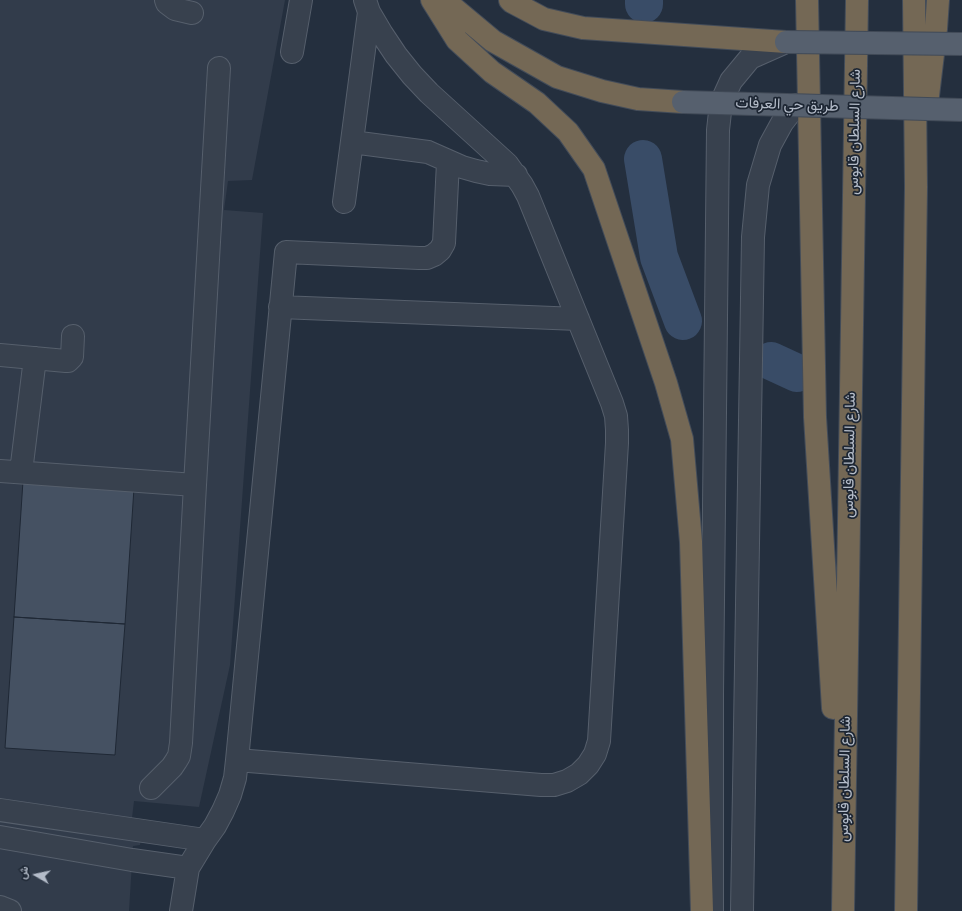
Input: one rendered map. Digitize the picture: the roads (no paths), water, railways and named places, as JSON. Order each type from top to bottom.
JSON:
[{"type":"highway","points":[[432,0],[457,40],[492,72],[537,103],[568,132],[594,170],[666,383],[682,439],[691,542],[702,911]]},
{"type":"highway","points":[[444,0],[493,41],[557,77],[602,91],[638,99],[684,102]]},
{"type":"highway","points":[[807,0],[815,417],[844,876]]},
{"type":"highway","name":"شارع السلطان قابوس","points":[[843,911],[857,0]]},
{"type":"highway","points":[[906,911],[916,187],[914,0]]},
{"type":"highway","points":[[916,187],[936,29],[938,0]]},
{"type":"highway","points":[[511,1],[544,19],[583,28],[786,42]]},
{"type":"main road","points":[[786,42],[962,44]]},
{"type":"main road","name":"طريق حي العرفات","points":[[684,102],[962,110]]},
{"type":"street","points":[[166,0],[167,3],[175,9],[192,13]]},
{"type":"street","points":[[292,52],[301,0]]},
{"type":"street","points":[[344,202],[367,6]]},
{"type":"street","points":[[237,760],[541,786],[554,785],[567,781],[579,774],[588,765],[595,754],[598,741],[617,443],[617,430],[612,403],[528,196],[516,176],[507,164],[429,93],[412,75],[382,34],[367,6]]},
{"type":"street","points":[[712,911],[712,686],[718,130],[722,103],[731,81],[750,58],[786,42]]},
{"type":"street","points":[[151,788],[176,762],[180,750],[219,68]]},
{"type":"street","points":[[742,911],[753,237],[758,185],[770,145],[782,123],[796,105]]},
{"type":"street","points":[[352,142],[428,152],[448,162],[476,171],[490,174],[516,176]]},
{"type":"street","points":[[181,911],[188,868],[215,826],[228,800],[235,778],[286,252],[419,258],[427,258],[434,255],[440,250],[444,242],[448,162]]},
{"type":"street","points":[[280,307],[578,319]]},
{"type":"street","points":[[0,355],[68,361],[72,357],[73,336]]},
{"type":"street","points":[[35,358],[10,472],[195,485]]},
{"type":"street","points":[[0,810],[205,840]]},
{"type":"street","points":[[0,837],[132,860],[188,868]]},
{"type":"street","points":[[0,907],[10,911]]},
{"type":"waterway","points":[[643,159],[659,257],[683,321]]},
{"type":"waterway","points":[[771,361],[797,373]]}]
